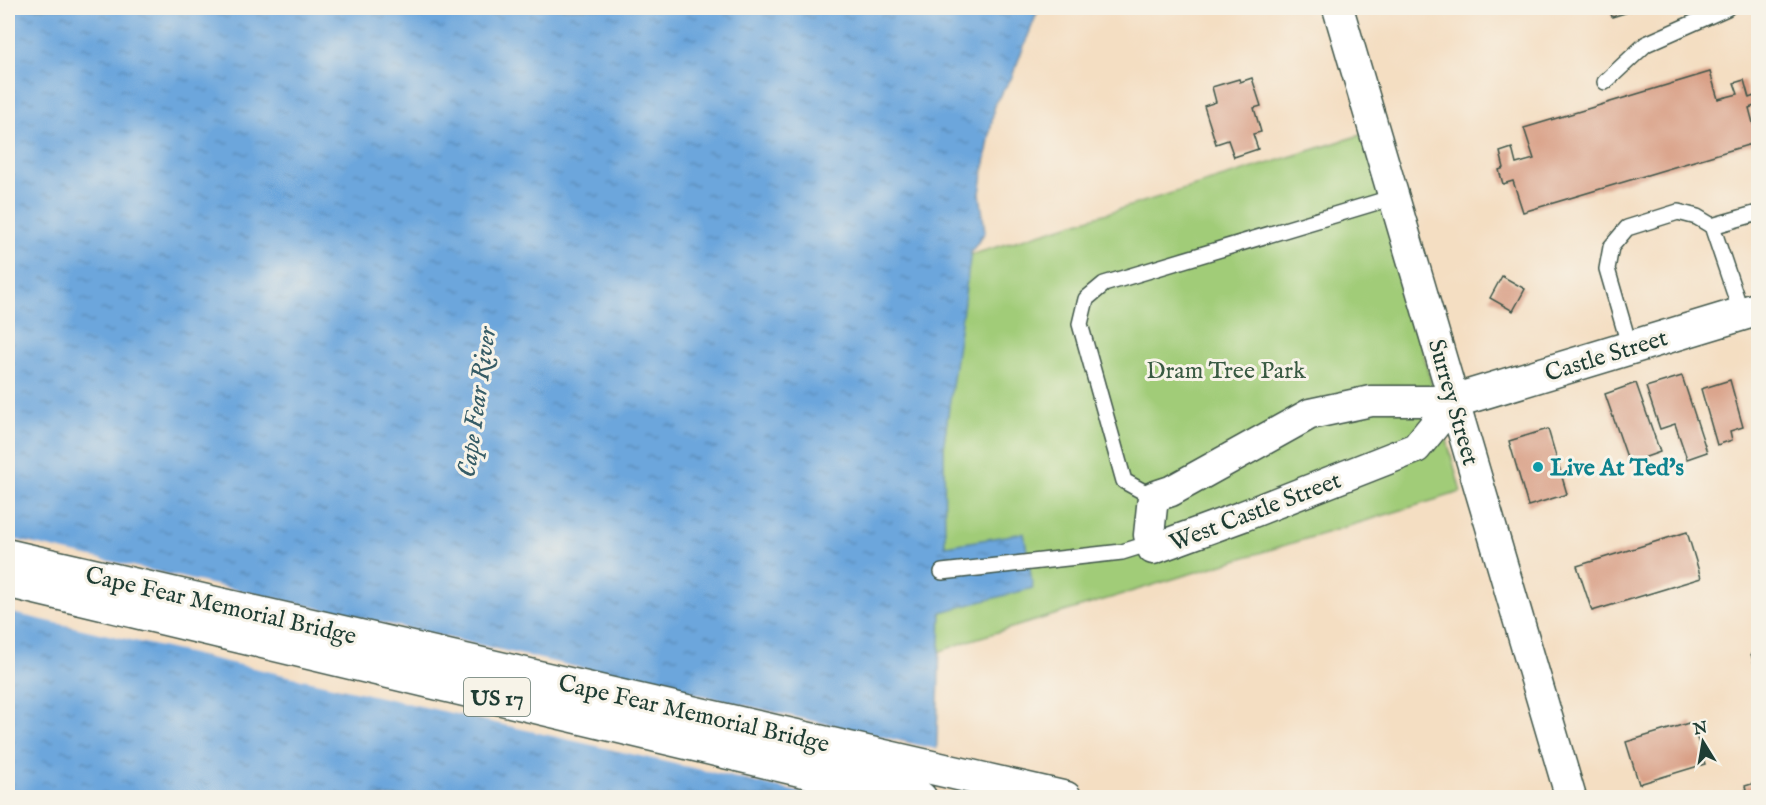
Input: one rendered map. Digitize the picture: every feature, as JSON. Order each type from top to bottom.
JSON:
[{"type":"main road","name":"Castle Street","points":[[1454,401],[1750,312]]},
{"type":"main road","name":"Cape Fear Memorial Bridge","points":[[8,556],[1065,798]]},
{"type":"main road","name":"Cape Fear Memorial Bridge","points":[[8,580],[920,798]]},
{"type":"street","name":"Surrey Street","points":[[1338,8],[1571,798]]},
{"type":"street","name":"West Castle Street","points":[[1371,401],[1454,401],[1416,448],[1153,549],[1149,535],[1153,498],[1171,491],[1310,414],[1371,401]]},
{"type":"lane","points":[[1605,82],[1646,44],[1727,8]]},
{"type":"lane","points":[[1153,498],[1124,481],[1080,324],[1086,298],[1104,284],[1394,197]]},
{"type":"lane","points":[[1630,348],[1607,269],[1611,247],[1627,228],[1678,212],[1697,217],[1712,226],[1750,312]]},
{"type":"lane","points":[[1712,226],[1758,213]]},
{"type":"lane","points":[[942,572],[1122,552],[1151,543]]},
{"type":"green space","name":"Dram Tree Park","points":[[1364,134],[1461,492],[968,641],[936,653],[944,546],[944,443],[967,256]]},
{"type":"water","name":"Cape Fear River","points":[[8,8],[1039,8],[1011,79],[995,103],[980,193],[985,232],[971,252],[944,443],[945,546],[1024,533],[1033,588],[941,612],[935,797],[8,797]]},
{"type":"pier","points":[[8,538],[940,750],[938,798],[820,797],[8,612]]},
{"type":"building","points":[[1609,8],[1641,8],[1612,17]]},
{"type":"building","points":[[1710,72],[1718,99],[1738,94],[1734,83],[1744,80],[1749,98],[1754,96],[1757,105],[1749,108],[1758,142],[1523,212],[1513,181],[1503,184],[1499,170],[1504,168],[1500,152],[1512,148],[1516,164],[1534,159],[1524,128]]},
{"type":"building","points":[[1252,78],[1261,106],[1254,108],[1261,132],[1253,134],[1258,149],[1234,157],[1228,140],[1216,144],[1204,106],[1216,102],[1212,87],[1239,79],[1240,82]]},
{"type":"building","points":[[1502,276],[1525,289],[1513,311],[1490,298]]},
{"type":"building","points":[[1682,376],[1707,452],[1687,459],[1675,424],[1660,429],[1646,387]]},
{"type":"building","points":[[1730,380],[1743,427],[1730,431],[1732,440],[1717,445],[1701,389]]},
{"type":"building","points":[[1636,383],[1660,452],[1629,463],[1605,394]]},
{"type":"building","name":"Live At Ted's","points":[[1548,429],[1567,494],[1528,506],[1509,441]]},
{"type":"building","points":[[1687,532],[1701,578],[1592,611],[1577,566]]},
{"type":"building","points":[[1758,652],[1758,676],[1751,654]]},
{"type":"building","points":[[1692,722],[1705,764],[1639,784],[1626,742]]},
{"type":"building","points":[[1758,782],[1758,798],[1748,798],[1745,786]]},
{"type":"place","name":"Live At Ted's","points":[[1538,467]]}]
